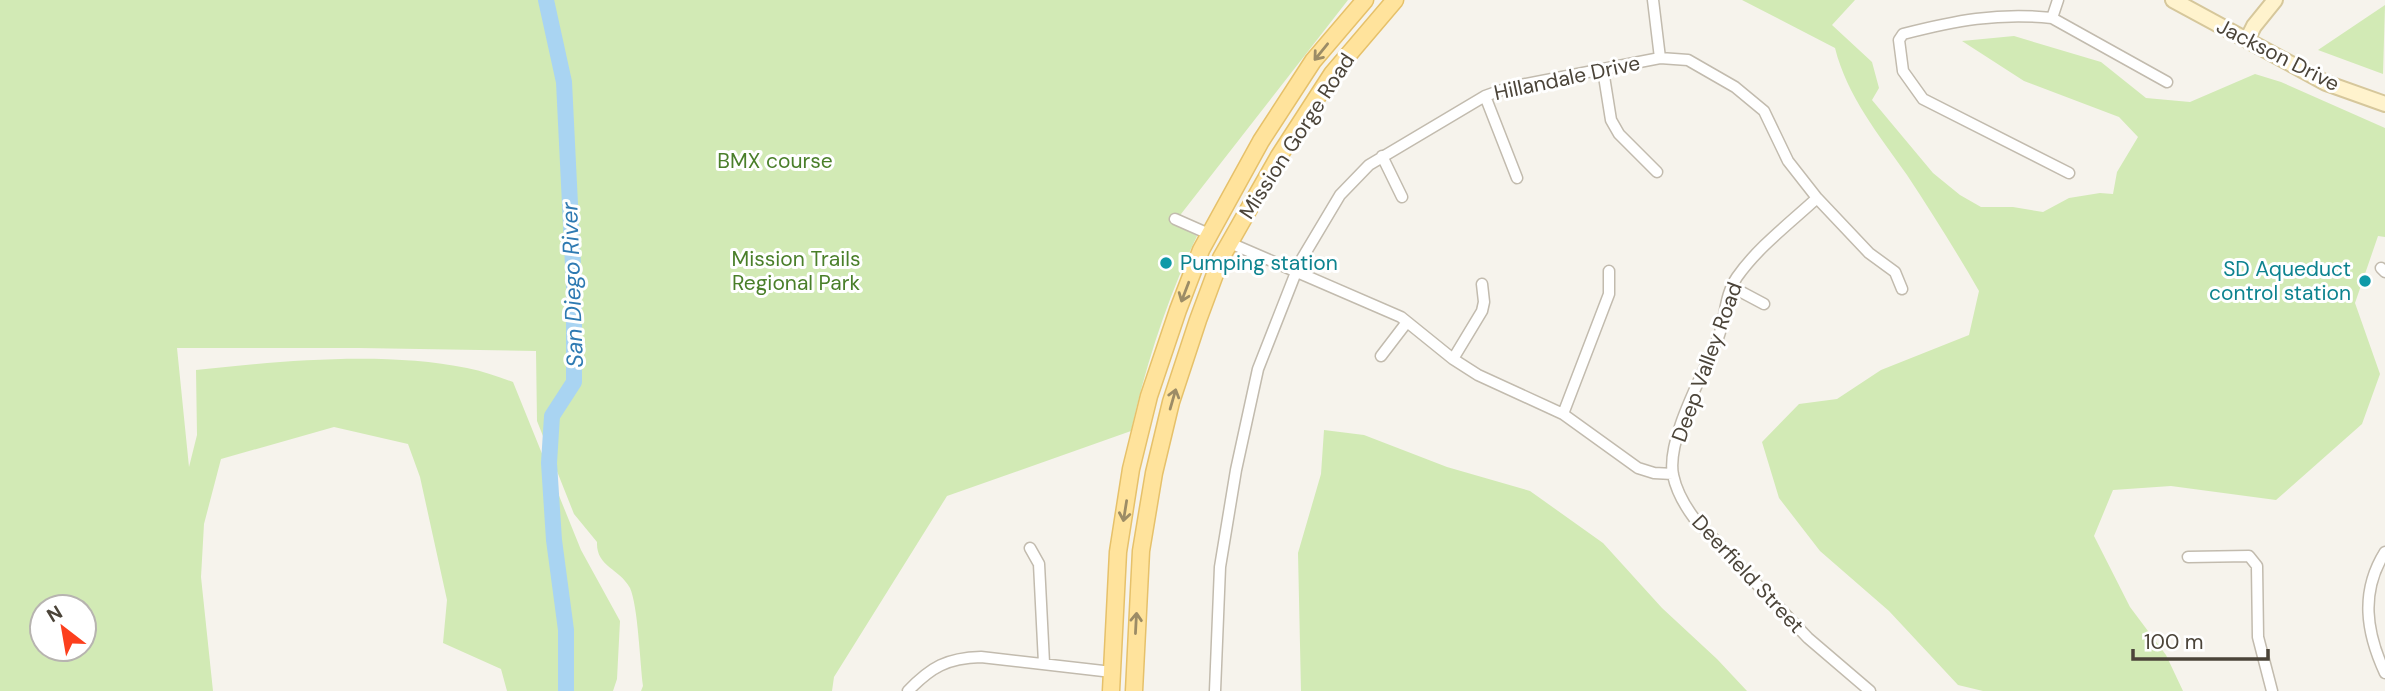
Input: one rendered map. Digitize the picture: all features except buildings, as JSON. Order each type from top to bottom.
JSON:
[{"type":"main road","name":"Mission Gorge Road","points":[[1111,691],[1118,552],[1131,469],[1149,396],[1187,286],[1209,234],[1261,141],[1313,61],[1365,0]]},
{"type":"main road","name":"Mission Gorge Road","points":[[1134,691],[1142,551],[1154,473],[1171,402],[1221,258],[1279,156],[1332,75],[1395,0]]},
{"type":"main road","name":"Jackson Drive","points":[[2173,0],[2326,83],[2385,104]]},
{"type":"main road","points":[[2247,40],[2254,26],[2275,0]]},
{"type":"street","points":[[1653,0],[1660,58]]},
{"type":"street","points":[[2052,18],[2058,0]]},
{"type":"street","points":[[2069,173],[1923,99],[1904,74],[1900,63],[1899,40],[1903,34],[1986,16],[2031,15],[2052,18],[2168,82]]},
{"type":"street","name":"Hillandale Drive","points":[[1215,691],[1220,567],[1236,470],[1258,369],[1295,272],[1340,195],[1369,165],[1382,156],[1485,96],[1510,88],[1660,58],[1688,60],[1735,87],[1764,111],[1788,161],[1817,198],[1870,253],[1895,272],[1902,289]]},
{"type":"street","points":[[1603,70],[1611,120],[1619,134],[1657,172]]},
{"type":"street","points":[[1485,96],[1517,178]]},
{"type":"street","points":[[1382,156],[1402,197]]},
{"type":"street","name":"Deep Valley Road","points":[[1673,474],[1676,435],[1719,334],[1724,305],[1732,287],[1753,256],[1817,198]]},
{"type":"street","points":[[1175,219],[1209,234]]},
{"type":"street","points":[[1230,243],[1401,317],[1453,359],[1478,375],[1563,414],[1638,468],[1654,474],[1673,474]]},
{"type":"street","points":[[1563,414],[1609,294],[1609,271]]},
{"type":"street","points":[[1453,359],[1482,311],[1485,302],[1482,284]]},
{"type":"street","points":[[1732,287],[1764,304]]},
{"type":"street","points":[[1381,356],[1407,323]]},
{"type":"street","name":"Deerfield Street","points":[[1673,474],[1694,518],[1808,638],[1870,691]]},
{"type":"street","points":[[1030,548],[1039,564],[1044,663]]},
{"type":"street","points":[[2385,552],[2371,585],[2368,606],[2373,648],[2385,673]]},
{"type":"street","points":[[2188,557],[2252,557],[2257,566],[2258,637],[2272,691]]},
{"type":"street","points":[[908,691],[924,674],[960,657],[1044,663],[1112,672]]},
{"type":"green space","name":"Mission Trails Regional Park","points":[[0,0],[1348,0],[1174,223],[1197,236],[1158,332],[1131,431],[947,496],[834,677],[832,691],[641,691],[643,686],[633,596],[625,581],[600,557],[597,542],[574,514],[537,421],[536,351],[177,348],[189,467],[197,435],[196,370],[332,359],[401,360],[467,368],[513,382],[581,550],[620,621],[617,679],[613,691],[507,691],[501,669],[443,643],[447,600],[420,477],[408,444],[334,427],[221,459],[204,524],[201,577],[213,691],[0,691]]},
{"type":"green space","points":[[1742,0],[1855,0],[1832,25],[1872,62],[1879,88],[1872,100],[1933,173],[1960,195],[1981,207],[2013,207],[2043,212],[2069,198],[2100,193],[2113,194],[2117,172],[2138,137],[2119,117],[2024,81],[1962,41],[2014,36],[2101,62],[2146,98],[2190,102],[2255,74],[2281,82],[2385,128],[2385,237],[2378,236],[2355,303],[2380,374],[2362,424],[2276,500],[2171,486],[2113,490],[2094,536],[2130,607],[2166,655],[2183,691],[1983,691],[1958,685],[1889,611],[1820,551],[1779,498],[1762,442],[1799,404],[1837,399],[1881,370],[1969,335],[1979,291],[1926,204],[1856,99],[1840,66],[1835,48]]},
{"type":"green space","points":[[2385,5],[2383,74],[2318,50]]},
{"type":"green space","points":[[1324,430],[1364,435],[1447,467],[1530,491],[1603,543],[1662,608],[1747,691],[1301,691],[1298,553],[1321,474]]},
{"type":"waterway","name":"San Diego River","points":[[546,0],[564,82],[574,286],[574,382],[552,416],[549,463],[554,540],[566,630],[566,691]]},
{"type":"place","name":"Pumping station","points":[[1166,263]]},
{"type":"place","name":"SD Aqueduct control station","points":[[2365,281]]},
{"type":"park label","name":"BMX course","points":[[775,161]]}]
